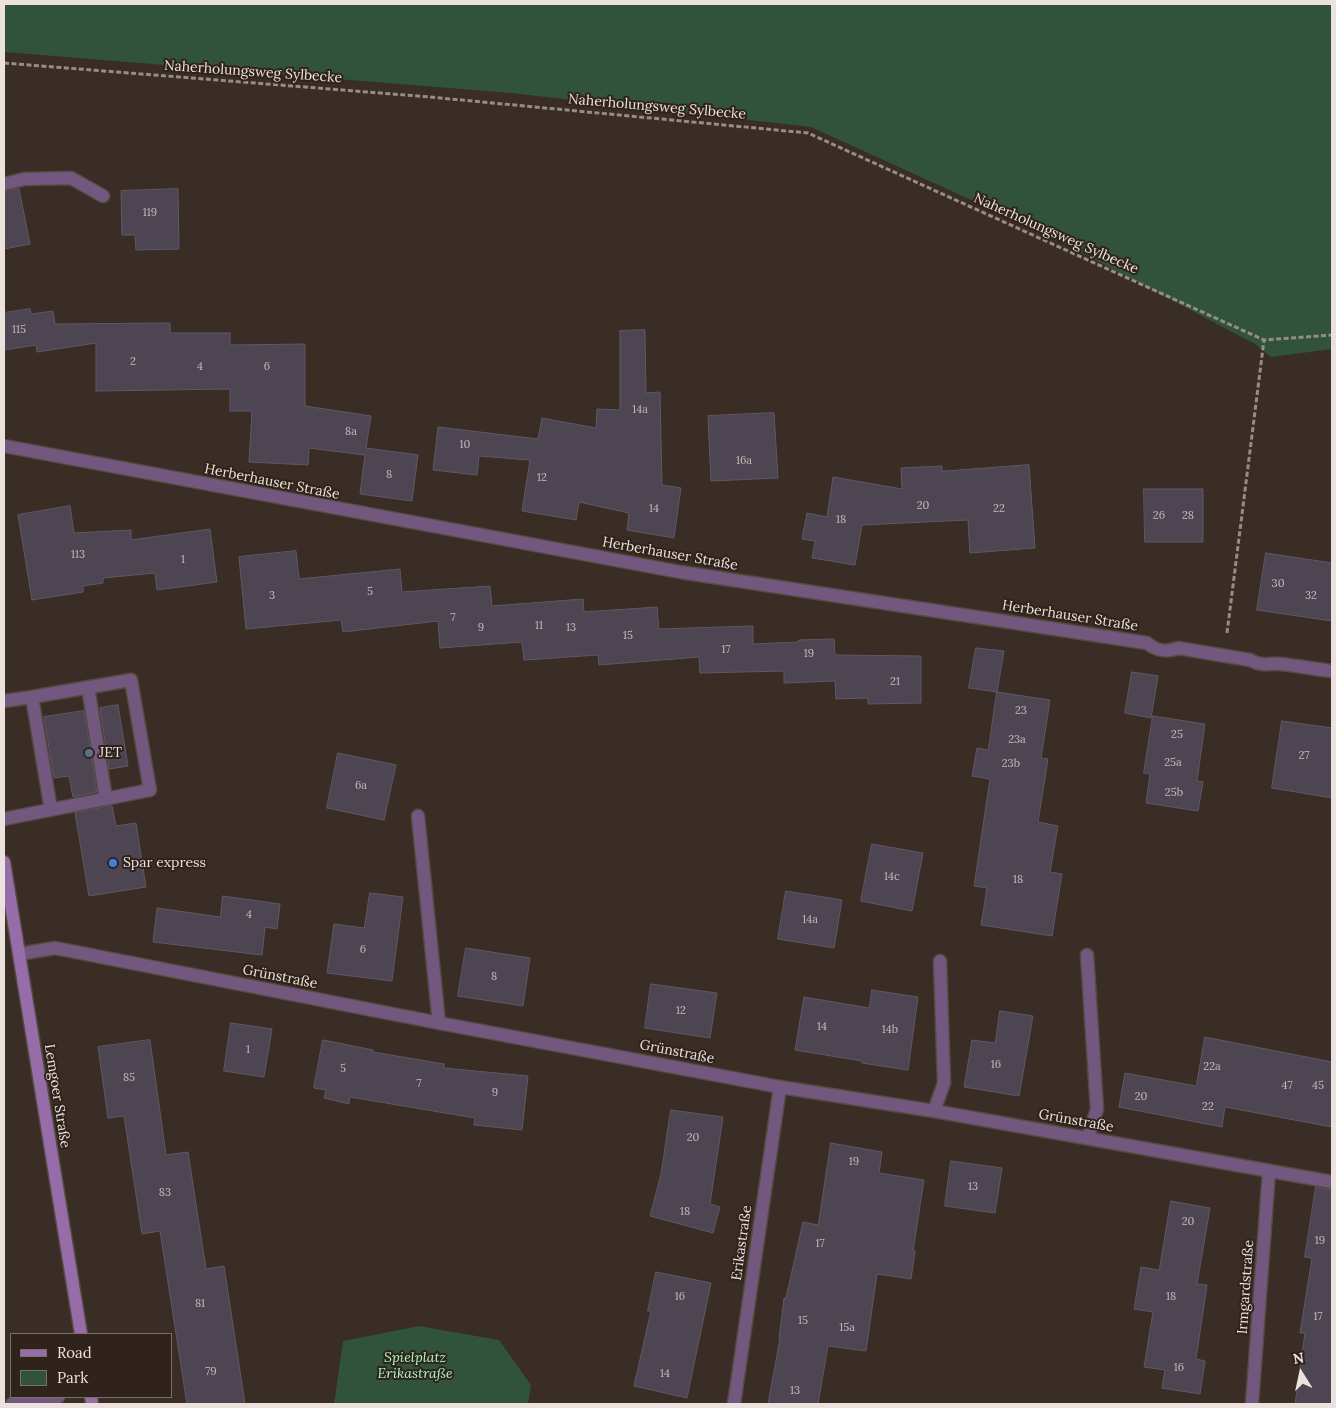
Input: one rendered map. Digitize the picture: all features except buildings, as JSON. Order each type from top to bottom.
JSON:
[{"type":"main road","name":"Lemgoer Straße","points":[[4,862],[81,1333]]},
{"type":"street","points":[[4,184],[24,179],[71,178],[103,196]]},
{"type":"street","name":"Herberhauser Straße","points":[[4,446],[680,572],[1147,643],[1154,648],[1169,652],[1178,648],[1250,660],[1268,665],[1278,664],[1332,671]]},
{"type":"street","points":[[4,701],[131,680],[150,790],[4,819]]},
{"type":"street","points":[[88,687],[106,798]]},
{"type":"street","points":[[32,697],[51,810]]},
{"type":"street","points":[[418,816],[440,1023]]},
{"type":"street","name":"Grünstraße","points":[[19,954],[55,948],[780,1087],[934,1111],[1332,1182]]},
{"type":"street","points":[[1088,955],[1098,1109],[1088,1138]]},
{"type":"street","points":[[934,1111],[944,1083],[940,961]]},
{"type":"street","name":"Erikastraße","points":[[734,1404],[780,1087]]},
{"type":"street","name":"Irmgardstraße","points":[[1252,1404],[1269,1172]]},
{"type":"street","points":[[12,1404],[51,1398]]},
{"type":"path","name":"Naherholungsweg Sylbecke","points":[[4,64],[430,97],[808,133],[1264,340],[1332,335]]},
{"type":"path","points":[[1224,656],[1264,340]]},
{"type":"green space","points":[[4,4],[1332,4],[1332,349],[1271,357],[1255,344],[1048,235],[811,127],[511,93],[4,52]]},
{"type":"green space","name":"Spielplatz Erikastraße","points":[[419,1326],[499,1340],[531,1385],[528,1404],[334,1404],[343,1341]]},
{"type":"place","name":"JET","points":[[89,753]]},
{"type":"place","name":"Spar express","points":[[113,863]]}]
